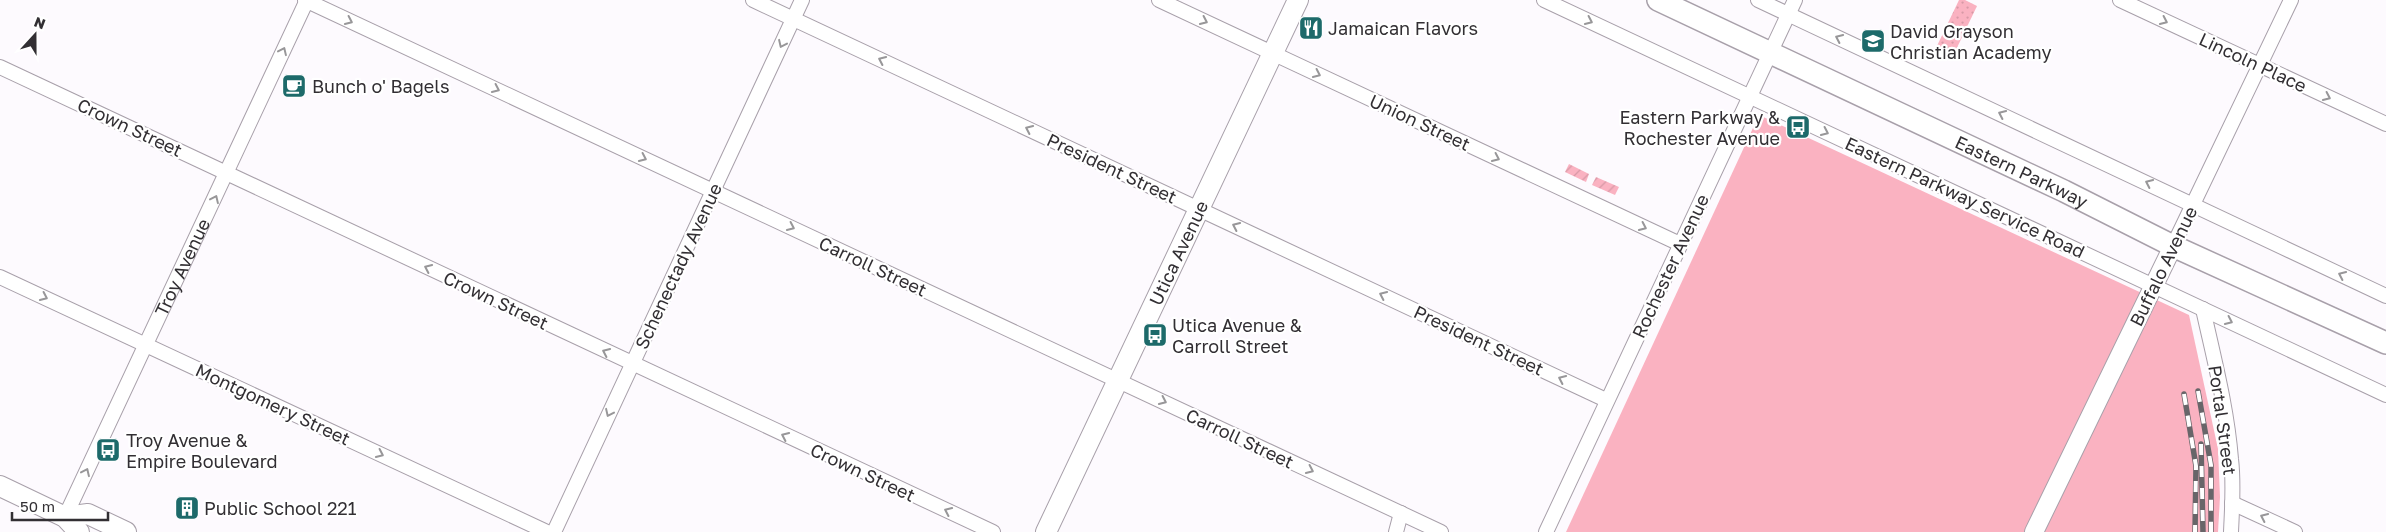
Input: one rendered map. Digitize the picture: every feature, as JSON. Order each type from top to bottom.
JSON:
[{"type":"main road","name":"Utica Avenue","points":[[1046,532],[1298,0]]},
{"type":"main road","name":"Eastern Parkway","points":[[1658,0],[2064,191],[2173,246],[2386,343]]},
{"type":"main road","points":[[0,486],[61,524],[79,532]]},
{"type":"main road","points":[[61,524],[88,514],[126,532]]},
{"type":"street","name":"Troy Avenue","points":[[61,524],[227,173],[306,0]]},
{"type":"street","name":"Carroll Street","points":[[306,0],[1441,532]]},
{"type":"street","name":"President Street","points":[[753,0],[1606,400]]},
{"type":"street","name":"Schenectady Avenue","points":[[554,532],[802,0]]},
{"type":"street","name":"Union Street","points":[[1160,0],[1680,244]]},
{"type":"street","name":"Eastern Parkway Service Road","points":[[1544,0],[2386,395]]},
{"type":"street","points":[[1758,0],[2386,296]]},
{"type":"street","name":"Rochester Avenue","points":[[1546,532],[1606,400],[1795,0]]},
{"type":"street","name":"Lincoln Place","points":[[2120,0],[2386,124]]},
{"type":"street","name":"Buffalo Avenue","points":[[2034,532],[2291,0]]},
{"type":"street","name":"Crown Street","points":[[0,66],[992,532]]},
{"type":"street","name":"Montgomery Street","points":[[0,276],[546,532]]},
{"type":"street","name":"Portal Street","points":[[2203,309],[2225,412],[2232,460],[2231,532]]},
{"type":"street","points":[[2232,503],[2295,532]]},
{"type":"street","points":[[1396,532],[1400,513]]},
{"type":"shaded area","points":[[1959,0],[1965,0],[1977,6],[1953,56],[1936,48]]},
{"type":"shaded area","points":[[1759,115],[2189,315],[2218,449],[2220,497],[2218,532],[1566,532]]},
{"type":"shaded area","points":[[1569,164],[1589,174],[1586,182],[1565,172]]},
{"type":"shaded area","points":[[1596,177],[1619,187],[1615,195],[1592,185]]},
{"type":"railway","points":[[2198,391],[2211,465],[2211,532]]},
{"type":"railway","points":[[2184,394],[2196,466],[2195,532]]},
{"type":"railway","points":[[2201,444],[2203,532]]},
{"type":"place","name":"Jamaican Flavors","points":[[1311,28]]},
{"type":"place","name":"David Grayson Christian Academy","points":[[1873,41]]},
{"type":"place","name":"Bunch o' Bagels","points":[[294,86]]},
{"type":"place","name":"Eastern Parkway & Rochester Avenue","points":[[1798,127]]},
{"type":"place","name":"Utica Avenue & Carroll Street","points":[[1155,335]]},
{"type":"place","name":"Troy Avenue & Empire Boulevard","points":[[108,450]]},
{"type":"place","name":"Public School 221","points":[[187,508]]}]
